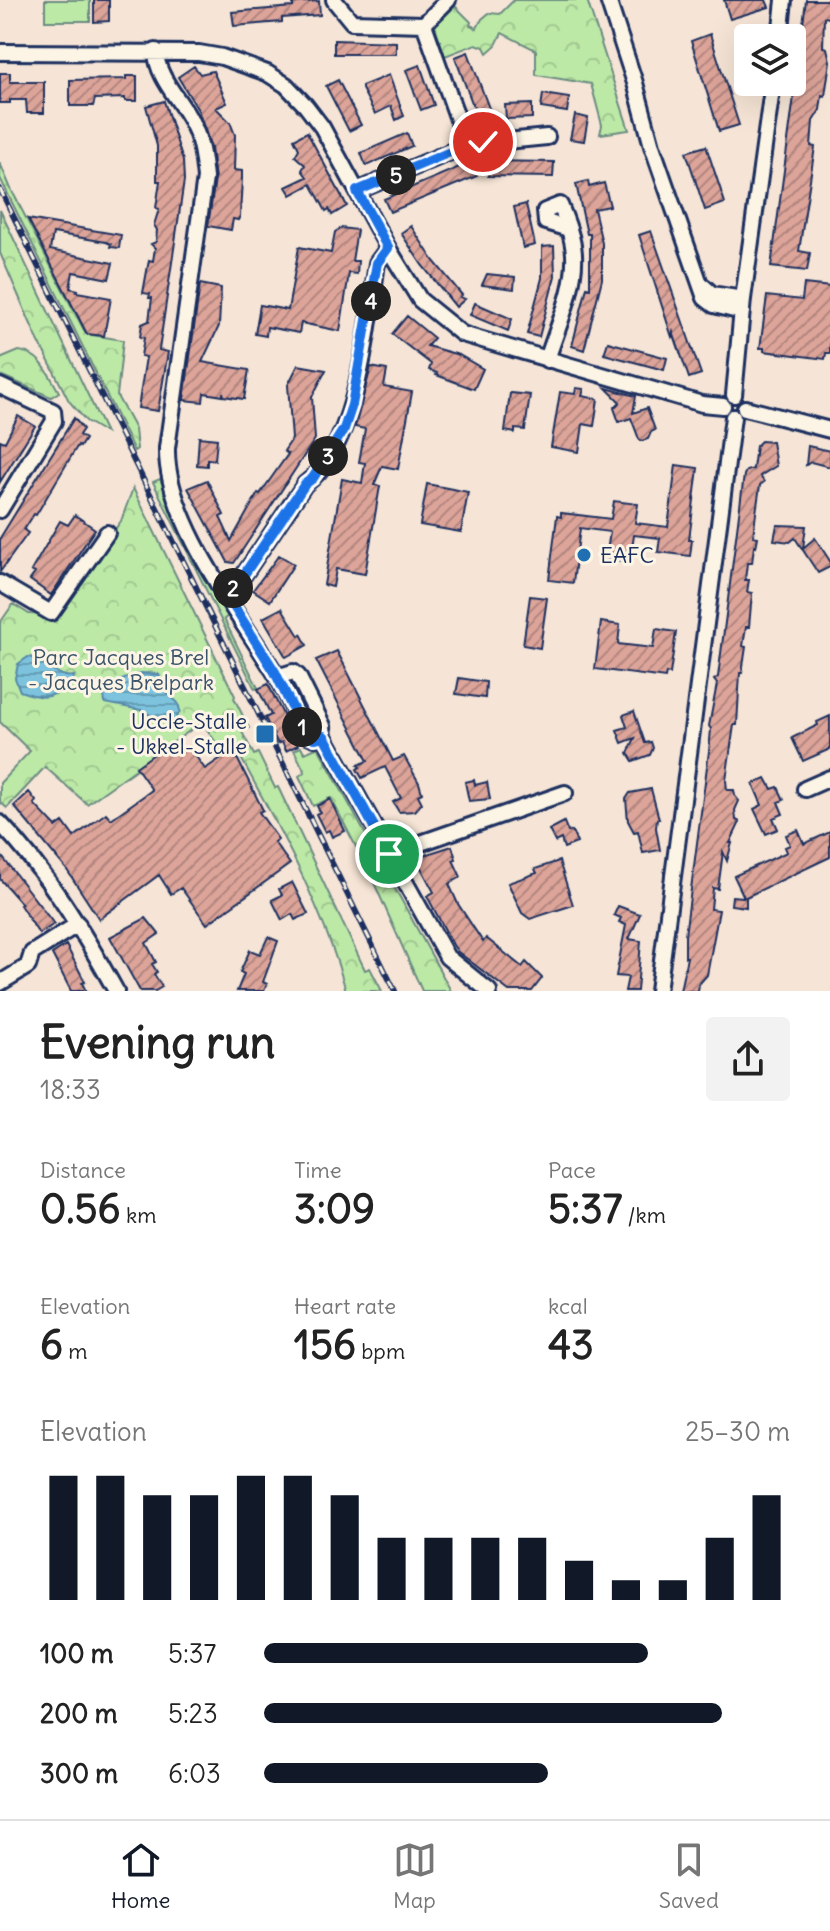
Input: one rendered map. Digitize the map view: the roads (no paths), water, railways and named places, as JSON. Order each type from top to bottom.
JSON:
[{"type":"street","points":[[334,0],[352,22],[424,24],[448,0]]},
{"type":"street","points":[[608,0],[652,146],[700,282],[712,294],[742,306]]},
{"type":"street","points":[[781,24],[784,0]]},
{"type":"street","points":[[424,24],[467,145]]},
{"type":"street","points":[[156,51],[158,67],[194,126],[202,151],[205,178],[177,362],[166,464],[181,515],[277,677],[293,672],[298,676],[323,726],[324,736],[447,957],[489,991]]},
{"type":"street","points":[[0,52],[199,53],[222,57],[267,73],[286,85],[322,127],[420,300],[462,334],[702,404],[734,407],[830,430]]},
{"type":"street","points":[[658,991],[734,407],[742,306],[771,96]]},
{"type":"street","points":[[357,191],[467,145],[547,137]]},
{"type":"street","points":[[547,360],[573,276],[574,253],[569,229]]},
{"type":"street","points":[[226,594],[239,582],[344,429],[352,405],[377,263],[388,248]]},
{"type":"street","points":[[0,386],[53,411],[54,421],[0,510]]},
{"type":"street","points":[[0,583],[51,613],[107,533]]},
{"type":"street","points":[[805,789],[830,778]]},
{"type":"street","points":[[389,854],[565,793]]},
{"type":"street","points":[[0,823],[48,879],[116,991]]},
{"type":"street","points":[[0,983],[28,966],[32,953],[78,924]]},
{"type":"water","points":[[28,657],[41,661],[61,675],[74,676],[72,685],[66,685],[45,697],[20,691],[15,678],[18,664]]},
{"type":"water","points":[[141,673],[159,674],[163,689],[178,703],[180,711],[176,719],[167,724],[141,710],[105,703],[104,695],[116,682]]},
{"type":"railway","points":[[0,189],[395,991]]},
{"type":"place","name":"EAFC","points":[[584,555]]},
{"type":"place","name":"Uccle-Stalle - Ukkel-Stalle","points":[[265,734]]},
{"type":"park label","name":"Parc Jacques Brel - Jacques Brelpark","points":[[121,670]]}]
